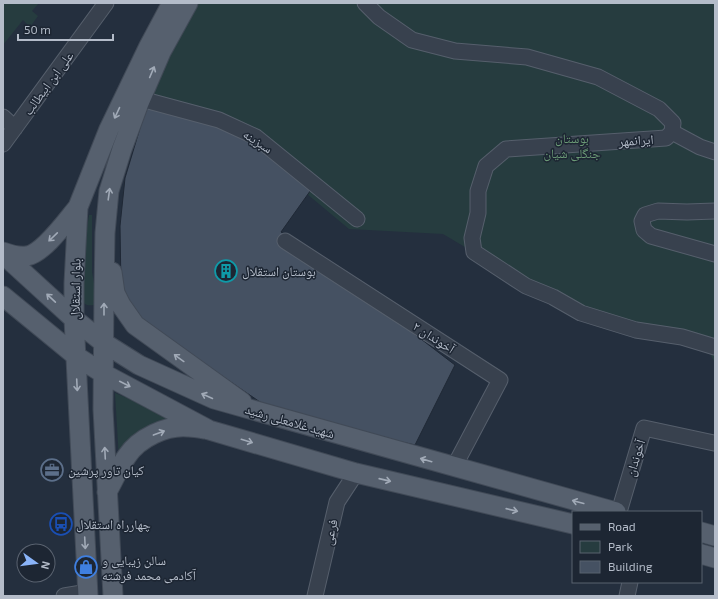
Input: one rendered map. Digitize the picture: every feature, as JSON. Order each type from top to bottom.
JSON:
[{"type":"main road","name":"بلوار استقلال","points":[[88,594],[74,319],[74,283],[78,207],[109,129],[148,48],[172,3]]},
{"type":"main road","points":[[113,596],[103,409],[106,233],[109,191],[140,99],[161,52],[188,3]]},
{"type":"main road","points":[[3,253],[16,256],[28,256],[37,252],[57,234],[78,207]]},
{"type":"main road","points":[[106,233],[115,293],[121,306],[135,325],[210,380],[257,412]]},
{"type":"main road","name":"شهید غلامعلی رشید","points":[[3,253],[74,319],[104,343],[139,365],[214,399],[613,511]]},
{"type":"main road","points":[[3,296],[76,356],[104,374],[209,430]]},
{"type":"main road","points":[[108,492],[127,456],[142,441],[155,434],[172,428],[187,426],[209,430],[356,473],[572,524]]},
{"type":"main road","points":[[702,532],[715,536]]},
{"type":"main road","points":[[702,554],[715,558]]},
{"type":"street","name":"علی ابن ابیطالب","points":[[3,144],[106,3]]},
{"type":"street","name":"ایرانمهر","points":[[365,3],[379,17],[412,40],[455,51],[527,57],[598,77],[660,110],[673,123],[672,132],[666,138],[506,149],[486,166],[484,172],[478,192],[478,213],[472,238],[474,252],[526,286],[553,297],[581,313],[636,330],[682,337],[715,346]]},
{"type":"street","name":"سبزینه","points":[[140,99],[219,120],[256,136],[357,219]]},
{"type":"street","points":[[3,117],[16,128]]},
{"type":"street","points":[[672,132],[700,147],[715,152]]},
{"type":"street","points":[[715,211],[658,211],[645,215],[642,221],[644,230],[651,236],[715,254]]},
{"type":"street","name":"آخوندان ۲","points":[[285,241],[500,380],[454,467]]},
{"type":"street","name":"آخوندان","points":[[617,511],[644,428],[714,443]]},
{"type":"street","name":"فرعی","points":[[315,596],[337,502],[356,473]]},
{"type":"street","points":[[627,596],[630,583]]},
{"type":"street","points":[[64,596],[88,594]]},
{"type":"green space","points":[[3,3],[39,3],[32,11],[38,16],[30,27],[23,20],[3,45]]},
{"type":"green space","name":"بوستان جنگلی شیان","points":[[169,3],[715,3],[715,363],[709,352],[539,291],[443,234],[349,229],[234,133],[123,100]]},
{"type":"green space","points":[[89,215],[92,215],[92,272],[97,300],[94,305],[85,304],[82,289],[83,261]]},
{"type":"green space","points":[[115,393],[184,421],[119,460]]},
{"type":"building","name":"بوستان استقلال","points":[[146,108],[243,132],[313,187],[281,232],[455,365],[415,445],[331,426],[260,402],[134,314],[121,288],[120,226],[125,178]]},
{"type":"place","name":"بوستان استقلال","points":[[226,271]]},
{"type":"place","name":"کیان تاور پرشین","points":[[52,470]]},
{"type":"place","name":"چهارراه استقلال","points":[[61,524]]},
{"type":"place","name":"سالن زیبایی و آکادمی محمد فرشته","points":[[86,567]]}]
